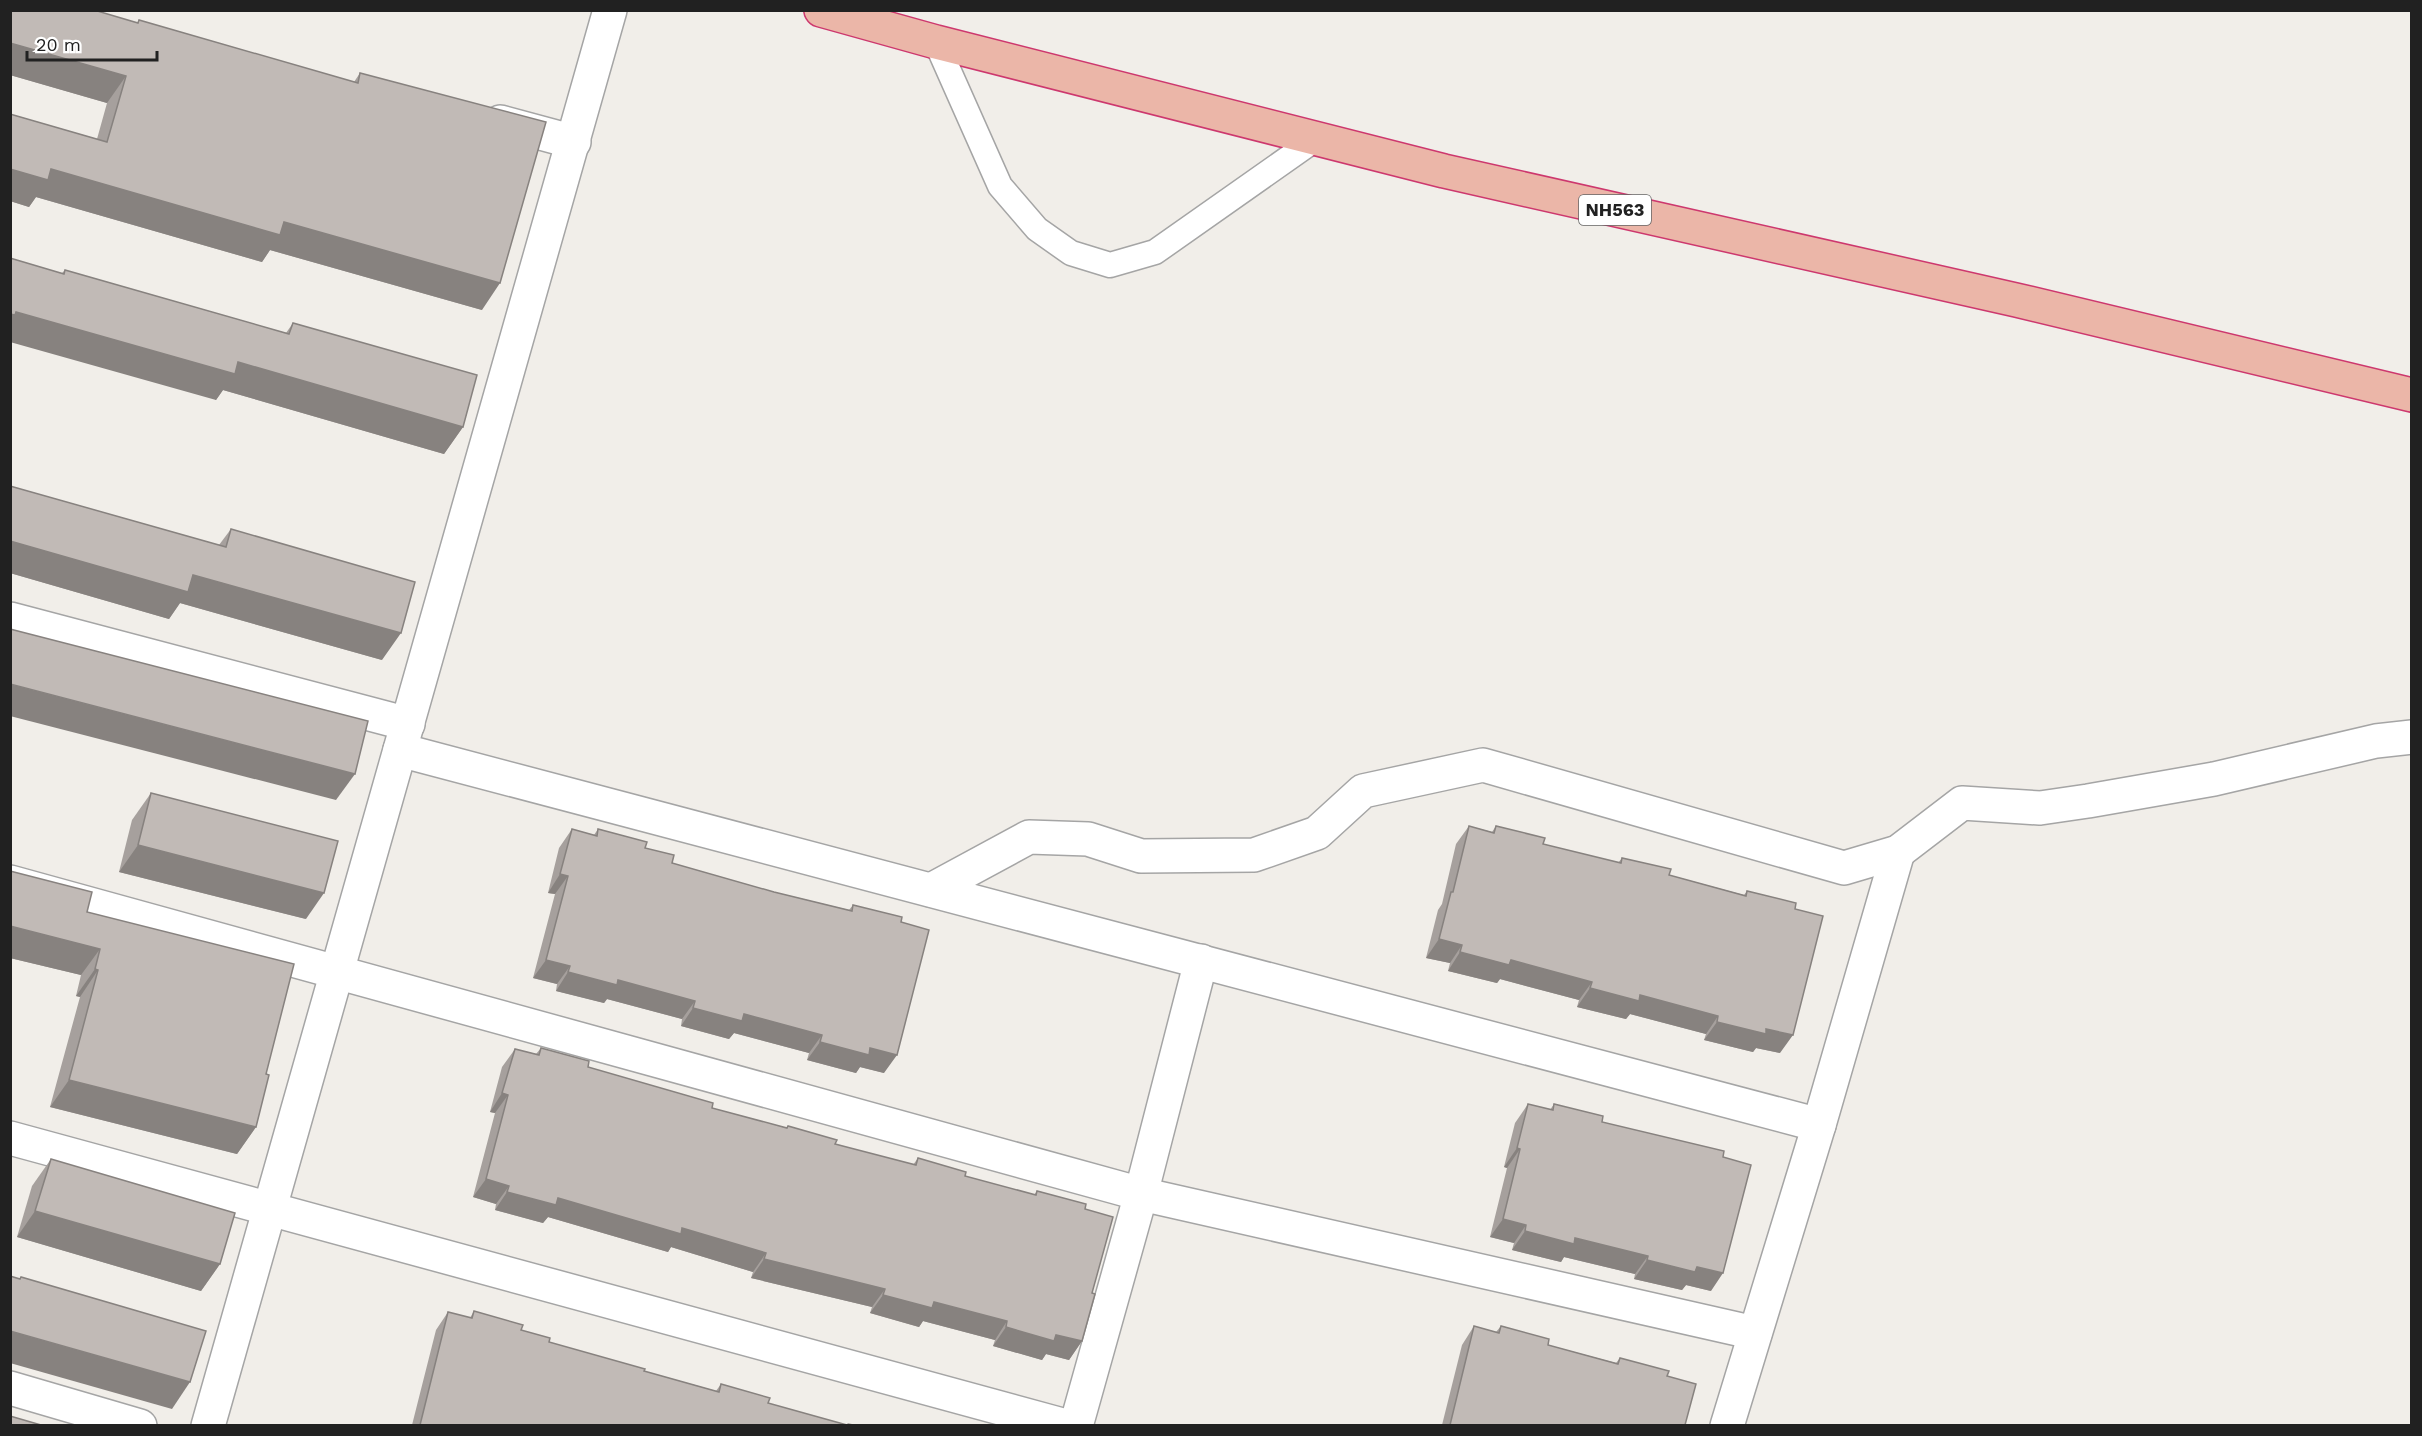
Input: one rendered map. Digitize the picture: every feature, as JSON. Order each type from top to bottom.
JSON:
[{"type":"highway","name":"NH563","points":[[821,10],[936,42],[1444,171],[2016,300],[2412,395]]},
{"type":"street","points":[[208,1425],[610,10]]},
{"type":"street","points":[[472,115],[574,142]]},
{"type":"street","points":[[10,619],[404,737],[931,890],[1820,1125]]},
{"type":"street","points":[[931,890],[1029,837],[1088,838],[1141,856],[1254,855],[1317,833],[1363,791],[1483,765],[1844,868],[1898,852],[1962,803],[2040,808],[2088,801],[2214,779],[2376,741],[2412,737]]},
{"type":"street","points":[[1727,1425],[1820,1125],[1898,852]]},
{"type":"street","points":[[10,882],[1141,1194],[1755,1334]]},
{"type":"street","points":[[1076,1425],[1141,1194],[1201,961]]},
{"type":"street","points":[[10,1138],[1066,1425]]},
{"type":"street","points":[[10,1388],[140,1425]]},
{"type":"lane","points":[[936,42],[1000,186],[1037,229],[1071,253],[1110,265],[1155,252],[1317,138]]},
{"type":"building","points":[[10,10],[94,10],[138,23],[139,20],[358,83],[360,73],[546,122],[500,283],[284,222],[280,235],[51,169],[48,180],[10,169],[10,114],[107,142],[126,76],[10,43]]},
{"type":"building","points":[[10,258],[64,274],[65,270],[289,334],[293,323],[477,375],[463,427],[238,362],[235,374],[16,312],[15,315],[10,314]]},
{"type":"building","points":[[10,486],[226,547],[231,529],[415,582],[401,633],[193,575],[188,592],[10,541]]},
{"type":"building","points":[[10,629],[368,721],[355,774],[10,684]]},
{"type":"building","points":[[151,793],[338,841],[324,893],[138,845]]},
{"type":"building","points":[[1469,826],[1494,833],[1496,826],[1545,838],[1543,844],[1621,863],[1622,858],[1671,869],[1669,875],[1746,896],[1747,891],[1796,903],[1795,909],[1823,916],[1793,1035],[1766,1029],[1766,1034],[1717,1022],[1718,1016],[1640,995],[1639,1001],[1590,988],[1592,982],[1511,960],[1509,965],[1460,952],[1462,945],[1439,939]]},
{"type":"building","points":[[572,829],[597,836],[598,829],[647,842],[645,848],[674,855],[672,863],[852,911],[853,905],[902,917],[901,922],[929,930],[897,1055],[870,1048],[869,1055],[820,1042],[822,1035],[744,1014],[742,1021],[693,1008],[695,1001],[618,980],[617,985],[568,972],[570,966],[546,960],[568,876],[560,874]]},
{"type":"building","points":[[10,871],[92,892],[87,912],[294,964],[266,1074],[269,1075],[256,1127],[69,1080],[98,970],[95,969],[100,949],[10,926]]},
{"type":"building","points":[[541,1048],[589,1061],[588,1067],[713,1103],[712,1108],[787,1128],[788,1126],[837,1140],[835,1144],[916,1165],[918,1158],[966,1172],[965,1176],[1036,1195],[1037,1191],[1086,1204],[1085,1209],[1113,1217],[1092,1293],[1095,1294],[1082,1341],[1056,1335],[1054,1341],[1006,1327],[1007,1321],[934,1302],[932,1308],[883,1295],[885,1289],[764,1259],[766,1253],[682,1228],[681,1234],[558,1198],[556,1205],[507,1192],[509,1186],[486,1179],[508,1095],[502,1093],[515,1049],[539,1055]]},
{"type":"building","points":[[1528,1104],[1553,1110],[1554,1104],[1603,1116],[1602,1122],[1724,1151],[1723,1157],[1751,1165],[1723,1273],[1697,1267],[1695,1272],[1647,1260],[1648,1256],[1575,1238],[1574,1244],[1525,1231],[1526,1225],[1503,1219]]},
{"type":"building","points":[[51,1159],[235,1213],[220,1264],[35,1211]]},
{"type":"building","points":[[10,1276],[20,1279],[21,1277],[206,1331],[190,1382],[10,1331]]},
{"type":"building","points":[[474,1311],[523,1325],[521,1330],[550,1338],[549,1342],[719,1392],[721,1384],[770,1398],[768,1403],[847,1425],[420,1425],[448,1312],[472,1318]]},
{"type":"building","points":[[1474,1326],[1499,1333],[1501,1326],[1549,1339],[1548,1345],[1618,1364],[1620,1358],[1669,1371],[1667,1376],[1696,1384],[1685,1425],[1450,1425]]},
{"type":"building","points":[[10,1416],[41,1425],[10,1425]]}]
